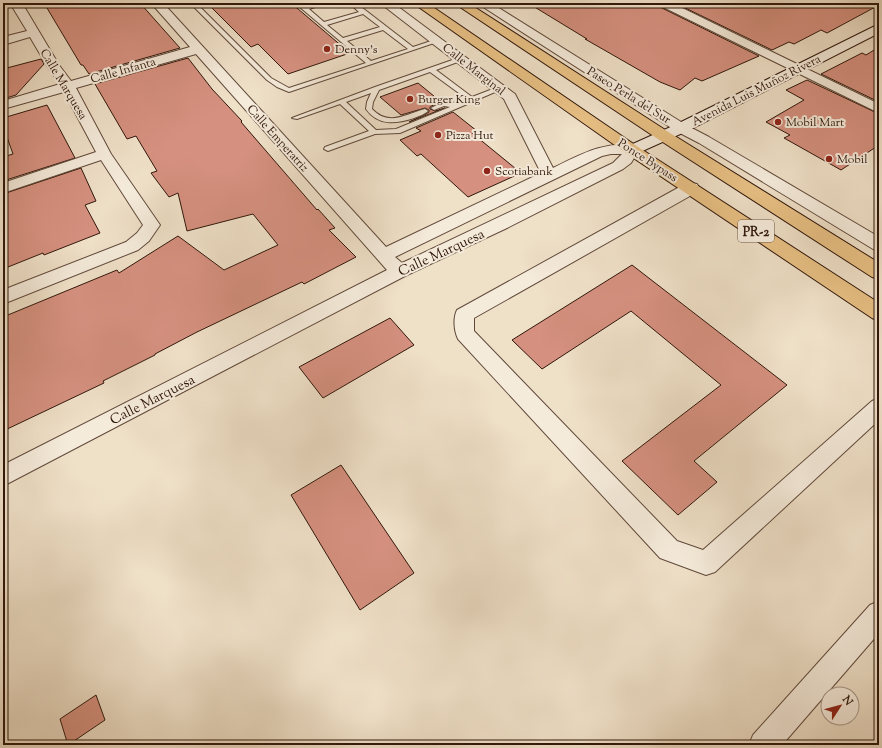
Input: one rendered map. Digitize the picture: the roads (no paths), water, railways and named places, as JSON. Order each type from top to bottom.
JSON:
[{"type":"highway","name":"Ponce Bypass","points":[[419,3],[632,150],[879,313]]},
{"type":"highway","name":"PR-2","points":[[460,3],[664,136],[879,272]]},
{"type":"street","name":"Calle Marquesa","points":[[3,297],[132,246],[143,237],[152,225],[104,154],[68,86],[53,66],[16,3]]},
{"type":"street","name":"Calle Emperatriz","points":[[157,3],[399,272]]},
{"type":"street","name":"Calle Marginal","points":[[386,3],[500,88],[510,98],[550,176]]},
{"type":"street","name":"Paseo Perla del Sur","points":[[483,3],[681,128],[704,140],[879,245]]},
{"type":"street","points":[[663,3],[879,109]]},
{"type":"street","name":"Avenida Luis Muñoz Rivera","points":[[632,150],[681,128],[879,28]]},
{"type":"street","points":[[3,41],[33,33]]},
{"type":"street","name":"Calle Infanta","points":[[3,105],[198,49]]},
{"type":"street","name":"Calle Marquesa","points":[[384,255],[598,152],[611,150],[632,150]]},
{"type":"street","name":"Calle Marquesa","points":[[3,476],[399,272],[490,230],[618,166],[626,160],[632,150]]},
{"type":"street","points":[[3,188],[104,154]]},
{"type":"street","points":[[691,188],[464,315],[464,334],[669,550],[706,563],[879,408]]},
{"type":"street","points":[[471,212],[490,230]]},
{"type":"street","points":[[763,745],[879,614]]},
{"type":"lane","points":[[193,3],[269,79],[278,86],[289,90],[437,41]]},
{"type":"lane","points":[[298,3],[370,63]]},
{"type":"lane","points":[[305,9],[324,3]]},
{"type":"lane","points":[[352,3],[412,49]]},
{"type":"lane","points":[[323,24],[364,12]]},
{"type":"lane","points":[[342,40],[383,28]]},
{"type":"lane","points":[[295,118],[461,59]]},
{"type":"lane","points":[[430,69],[472,100]]},
{"type":"lane","points":[[377,88],[370,102],[369,109],[372,114],[379,119],[390,122],[399,121],[425,111]]},
{"type":"lane","points":[[328,149],[374,132],[397,131],[500,88]]},
{"type":"lane","points":[[342,101],[374,132]]},
{"type":"lane","points":[[434,108],[443,104],[459,106]]},
{"type":"place","name":"Denny's","points":[[327,49]]},
{"type":"place","name":"Burger King","points":[[410,99]]},
{"type":"place","name":"Mobil Mart","points":[[778,122]]},
{"type":"place","name":"Pizza Hut","points":[[438,135]]},
{"type":"place","name":"Mobil","points":[[829,159]]},
{"type":"place","name":"Scotiabank","points":[[487,171]]}]
